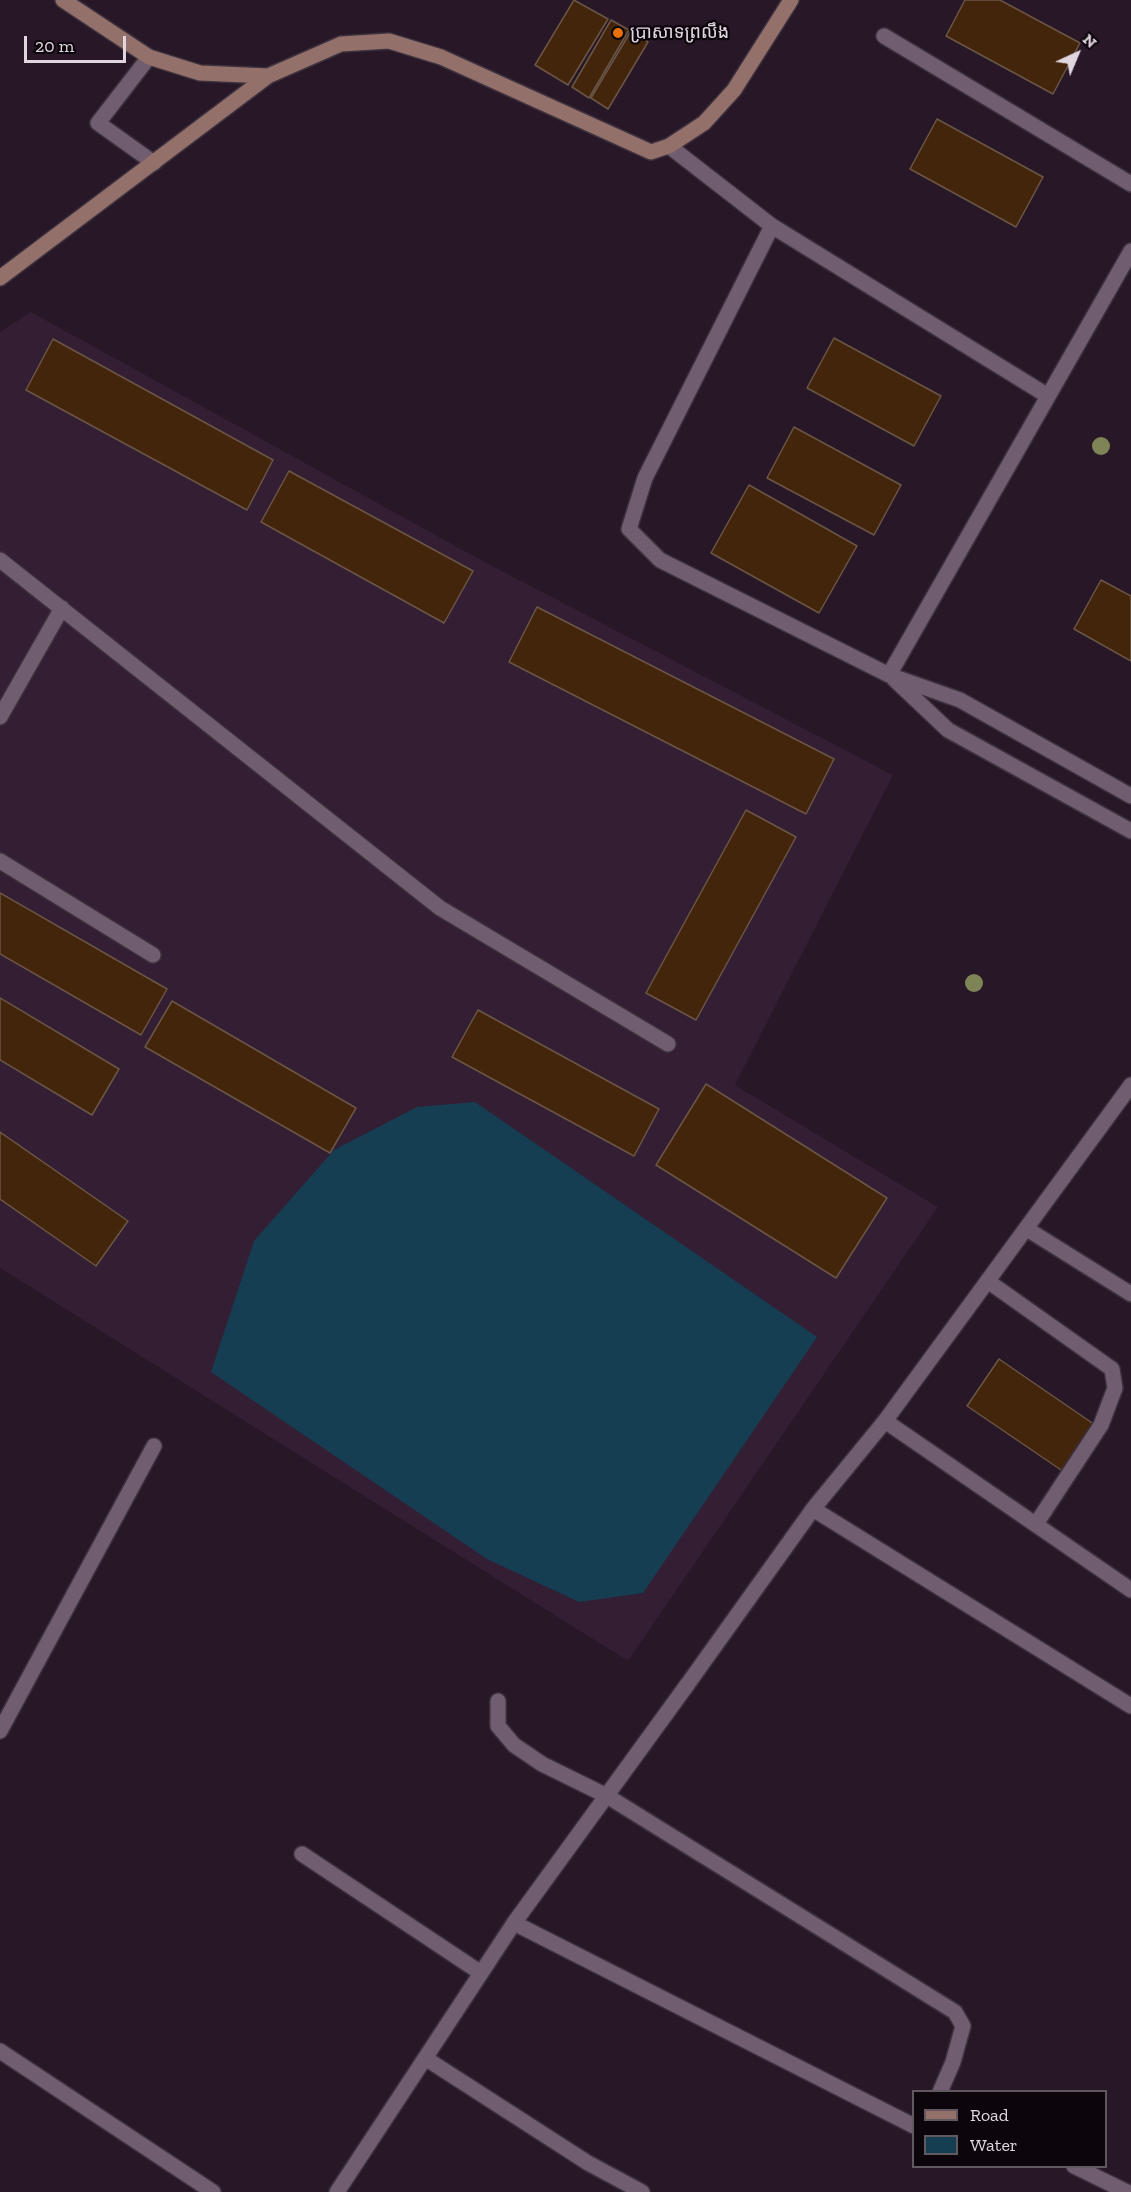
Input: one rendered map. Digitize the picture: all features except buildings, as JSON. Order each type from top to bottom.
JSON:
[{"type":"main road","points":[[63,0],[149,57],[200,73],[268,76]]},
{"type":"main road","points":[[0,278],[268,76],[341,44],[388,41],[441,57],[651,152],[669,146],[704,123],[734,90],[791,0]]},
{"type":"street","points":[[884,36],[1131,184]]},
{"type":"street","points":[[149,57],[98,123],[154,163]]},
{"type":"street","points":[[669,146],[772,226],[1047,396]]},
{"type":"street","points":[[772,226],[645,477],[629,529],[660,560],[889,675],[960,700],[1131,796]]},
{"type":"street","points":[[889,675],[1131,250]]},
{"type":"street","points":[[0,560],[440,908],[668,1044]]},
{"type":"street","points":[[0,717],[62,608]]},
{"type":"street","points":[[889,675],[948,730],[1131,831]]},
{"type":"street","points":[[0,861],[153,955]]},
{"type":"street","points":[[337,2192],[514,1923],[608,1796],[813,1509],[885,1421],[1131,1085]]},
{"type":"street","points":[[1027,1229],[1131,1294]]},
{"type":"street","points":[[988,1282],[1112,1369],[1115,1388],[1101,1425],[1036,1524]]},
{"type":"street","points":[[885,1421],[1131,1590]]},
{"type":"street","points":[[0,1731],[154,1446]]},
{"type":"street","points":[[813,1509],[1131,1706]]},
{"type":"street","points":[[498,1701],[498,1726],[514,1746],[542,1764],[608,1796],[955,2012],[963,2026],[953,2062],[940,2090]]},
{"type":"street","points":[[303,1854],[481,1973]]},
{"type":"street","points":[[514,1923],[912,2125]]},
{"type":"street","points":[[0,2051],[213,2192]]},
{"type":"street","points":[[425,2058],[588,2163],[642,2192]]},
{"type":"street","points":[[1078,2168],[1127,2192]]},
{"type":"shaded area","points":[[31,312],[481,560],[893,775],[735,1085],[938,1207],[628,1661],[0,1268],[0,332]]},
{"type":"water","points":[[475,1102],[817,1337],[643,1593],[579,1602],[487,1559],[211,1372],[254,1241],[334,1150],[417,1107]]},
{"type":"place","name":"ប្រាសាទព្រលឹង","points":[[618,33]]}]
